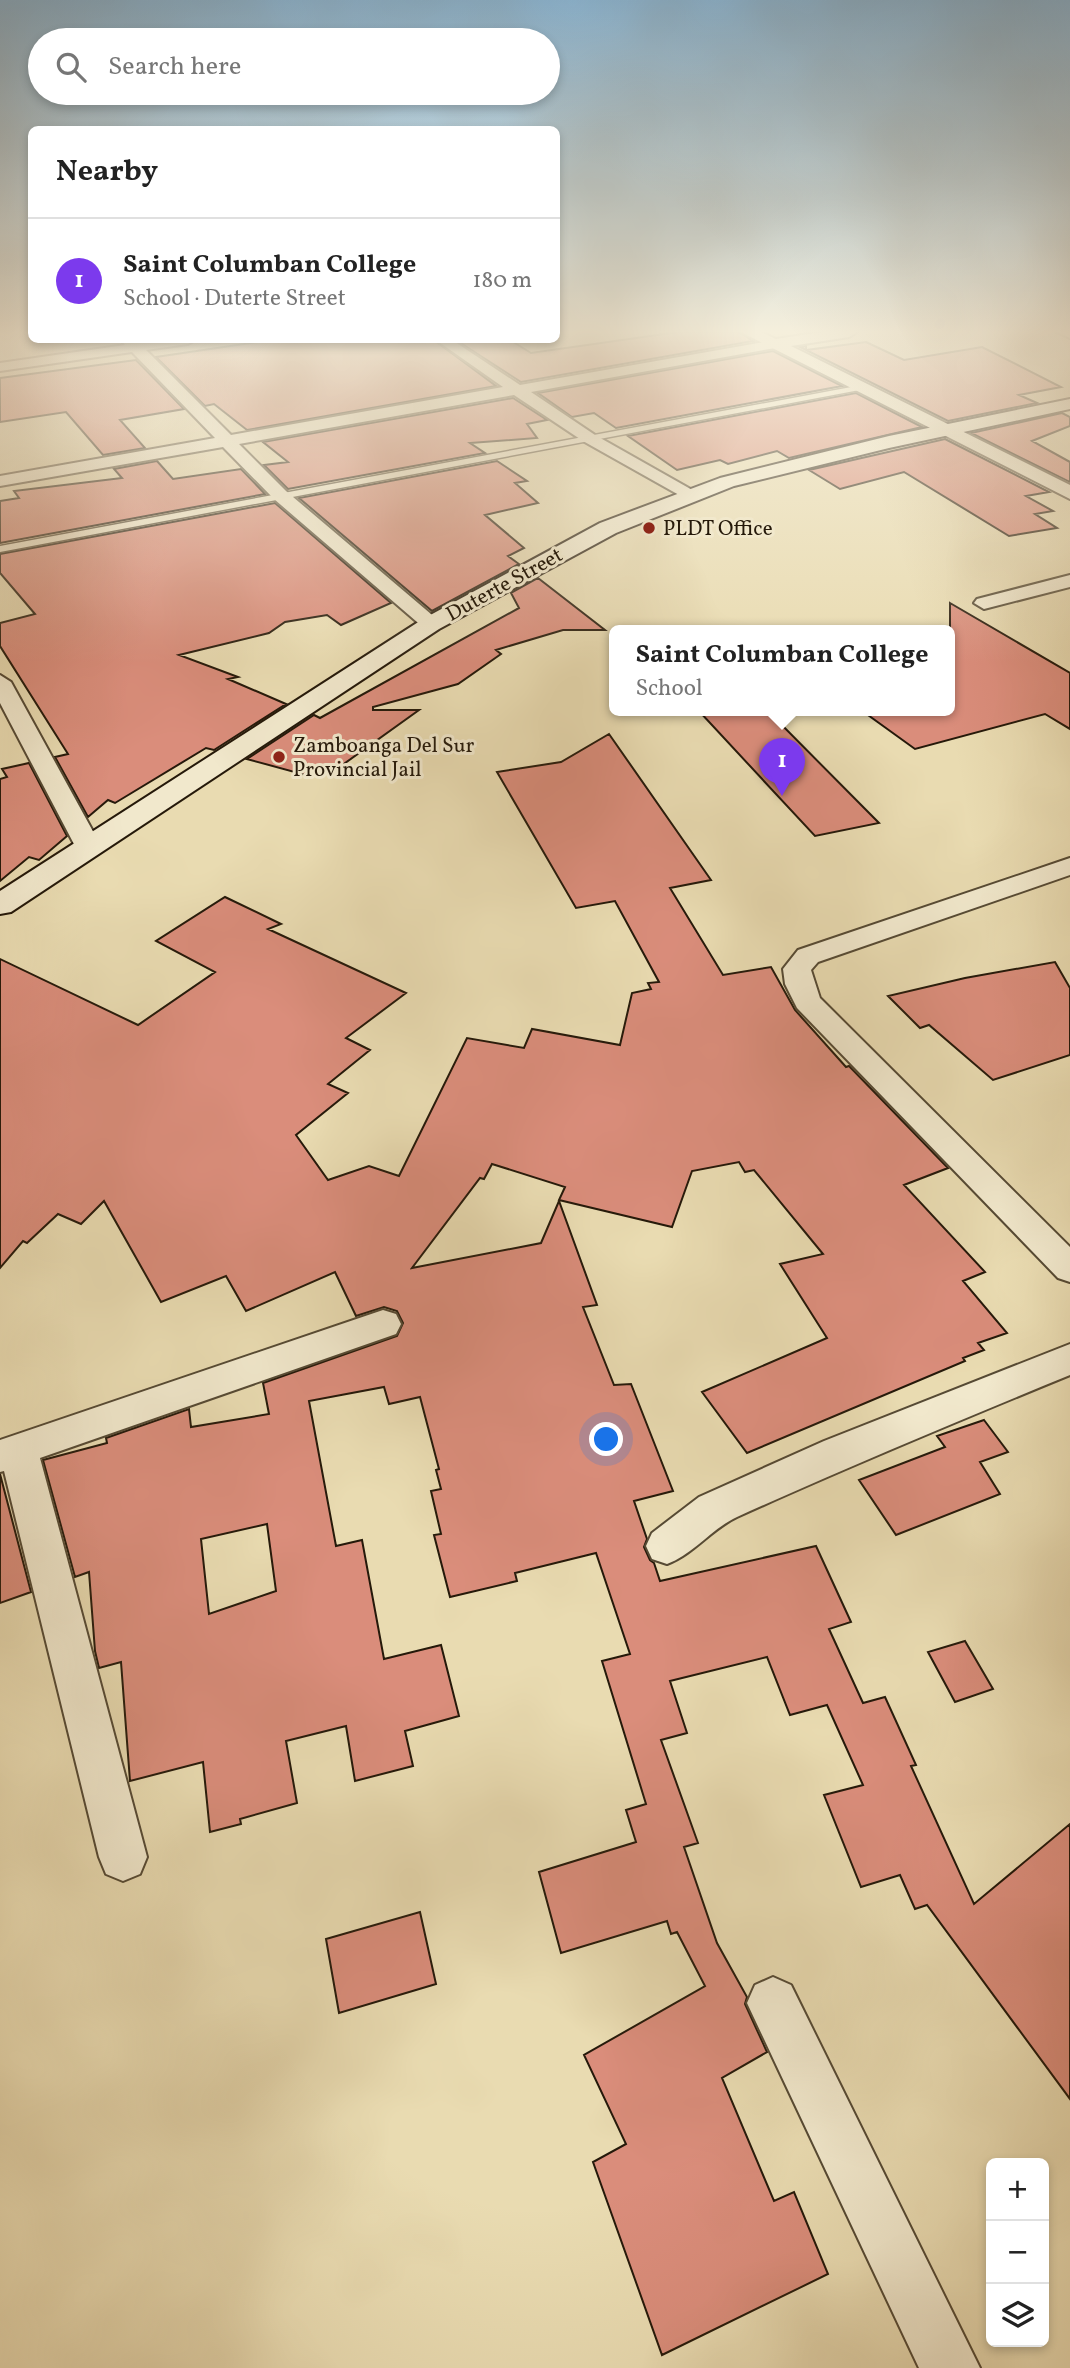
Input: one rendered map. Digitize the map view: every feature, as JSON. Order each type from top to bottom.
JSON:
[{"type":"main road","name":"Duterte Street","points":[[0,905],[431,624],[555,554],[688,495],[753,475],[889,443]]},
{"type":"main road","points":[[972,443],[1067,489]]},
{"type":"street","points":[[0,481],[224,443]]},
{"type":"street","points":[[228,443],[280,495],[431,624]]},
{"type":"street","points":[[597,443],[688,495]]},
{"type":"street","points":[[984,603],[1070,581]]},
{"type":"street","points":[[0,682],[88,846]]},
{"type":"street","points":[[1070,866],[808,956],[797,969],[799,984],[807,1002],[1070,1269]]},
{"type":"street","points":[[123,1857],[9,1453],[383,1324]]},
{"type":"street","points":[[667,1546],[713,1509],[838,1453],[1070,1359]]},
{"type":"street","points":[[773,2003],[950,2368]]},
{"type":"lane","points":[[0,549],[565,443]]},
{"type":"building","points":[[92,443],[140,443],[145,448],[103,455]]},
{"type":"building","points":[[264,443],[477,443],[470,443],[485,453],[288,489],[264,465],[288,462]]},
{"type":"building","points":[[637,443],[855,443],[789,458],[777,451],[728,464],[720,460],[677,470]]},
{"type":"building","points":[[930,443],[952,443],[1049,492],[1026,496],[1053,511],[1035,514],[1057,528],[1009,536],[904,472],[840,489],[809,470]]},
{"type":"building","points":[[990,443],[1035,443],[1070,462],[1070,482]]},
{"type":"building","points":[[157,461],[173,479],[241,469],[265,494],[0,543],[0,501],[19,498],[14,491],[122,478],[114,469]]},
{"type":"building","points":[[497,461],[527,481],[515,483],[538,503],[485,515],[524,548],[508,556],[519,564],[432,611],[299,498]]},
{"type":"building","points":[[275,503],[391,603],[341,625],[327,615],[285,622],[269,633],[179,655],[238,677],[228,679],[286,704],[214,750],[206,748],[115,803],[108,800],[88,817],[55,757],[68,754],[0,646],[0,623],[35,614],[0,573],[0,554]]},
{"type":"building","points":[[538,578],[605,630],[563,630],[496,650],[501,654],[458,684],[373,707],[373,710],[419,710],[334,771],[322,767],[309,776],[247,759],[314,715],[320,718],[519,608],[511,593]]},
{"type":"building","points":[[950,603],[1070,673],[1070,729],[1045,714],[915,749],[869,716],[955,716],[955,625],[950,625]]},
{"type":"building","points":[[704,716],[773,716],[879,823],[815,836]]},
{"type":"building","points":[[609,734],[711,880],[670,888],[723,975],[771,967],[795,1010],[846,1067],[849,1066],[948,1168],[904,1185],[985,1272],[963,1281],[1007,1333],[978,1343],[984,1350],[963,1358],[965,1361],[747,1453],[702,1392],[827,1338],[780,1264],[823,1254],[754,1170],[745,1172],[739,1162],[692,1171],[672,1227],[559,1200],[565,1187],[492,1164],[484,1179],[480,1178],[412,1268],[541,1243],[559,1201],[597,1305],[583,1307],[614,1385],[631,1384],[673,1491],[634,1501],[647,1539],[644,1547],[654,1563],[660,1581],[816,1546],[851,1622],[829,1629],[863,1703],[885,1697],[916,1765],[911,1766],[974,1904],[1070,1824],[1070,2099],[927,1905],[915,1909],[900,1875],[861,1887],[824,1795],[863,1785],[827,1705],[790,1715],[767,1657],[670,1681],[687,1733],[661,1740],[698,1843],[684,1847],[717,1943],[747,1997],[745,2004],[767,2052],[722,2078],[774,2201],[794,2192],[828,2274],[662,2355],[593,2162],[626,2144],[584,2055],[705,1986],[677,1932],[671,1934],[667,1921],[561,1953],[539,1872],[636,1842],[626,1810],[646,1804],[602,1661],[630,1654],[596,1553],[515,1573],[517,1581],[450,1597],[434,1535],[441,1534],[431,1491],[441,1489],[436,1470],[439,1469],[420,1397],[389,1404],[384,1387],[309,1401],[336,1546],[362,1540],[384,1659],[441,1645],[459,1716],[405,1731],[413,1766],[355,1781],[346,1726],[286,1741],[297,1803],[240,1819],[241,1824],[210,1832],[203,1762],[130,1781],[121,1662],[99,1668],[95,1651],[89,1572],[75,1577],[43,1460],[107,1443],[106,1438],[189,1409],[191,1427],[269,1414],[263,1383],[397,1336],[403,1323],[397,1311],[384,1307],[356,1316],[335,1272],[246,1311],[226,1276],[161,1302],[104,1201],[81,1224],[58,1214],[27,1243],[23,1241],[0,1268],[0,959],[138,1025],[215,972],[156,941],[225,897],[281,924],[268,929],[406,993],[346,1038],[370,1050],[328,1084],[348,1093],[296,1135],[328,1180],[369,1166],[399,1176],[467,1038],[524,1048],[532,1029],[620,1045],[632,993],[651,989],[648,983],[659,982],[615,901],[576,908],[497,772],[561,762]],"holes":[[[267,1524],[276,1591],[209,1614],[201,1539]]]},
{"type":"building","points":[[29,763],[67,836],[39,860],[29,857],[0,881],[0,779],[7,777],[2,769]]},
{"type":"building","points":[[1055,962],[1070,988],[1070,1055],[993,1080],[929,1025],[920,1028],[888,996],[965,978]]},
{"type":"building","points":[[984,1420],[1008,1452],[980,1462],[1000,1494],[896,1535],[859,1480],[945,1447],[937,1436]]},
{"type":"building","points":[[0,1474],[31,1592],[0,1603]]},
{"type":"building","points":[[965,1641],[993,1689],[955,1702],[928,1652]]},
{"type":"building","points":[[420,1912],[436,1984],[339,2013],[326,1939]]},
{"type":"place","name":"PLDT Office","points":[[649,528]]},
{"type":"place","name":"Zamboanga Del Sur Provincial Jail","points":[[279,757]]},
{"type":"place","name":"Saint Columban College","points":[[782,796]]}]
